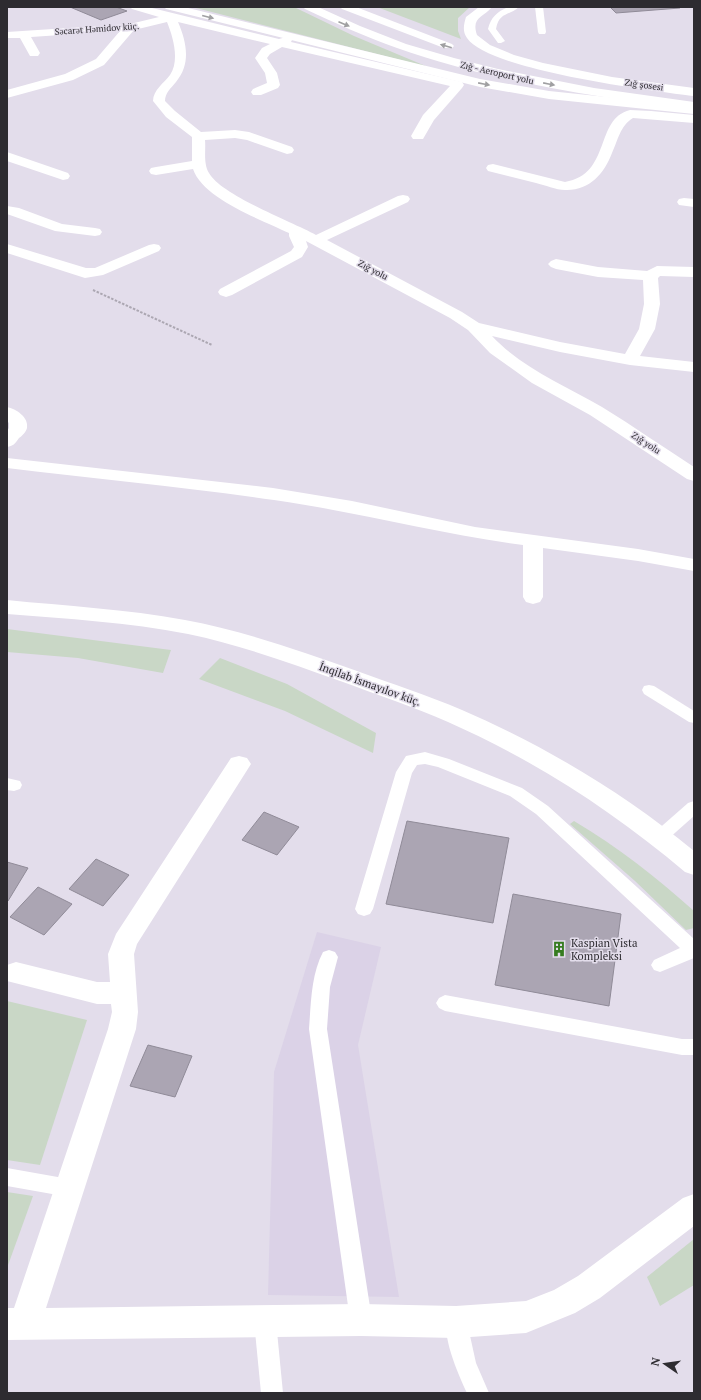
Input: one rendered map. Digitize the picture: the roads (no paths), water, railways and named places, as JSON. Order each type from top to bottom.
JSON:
[{"type":"main road","points":[[136,7],[170,12],[277,43],[453,83],[458,86],[428,118],[418,136]]},
{"type":"main road","name":"Zığ - Aeroport yolu","points":[[309,7],[379,38],[464,66],[511,77],[581,90],[694,106]]},
{"type":"main road","name":"Zığ - Aeroport yolu","points":[[346,7],[398,28],[460,50]]},
{"type":"main road","points":[[486,7],[472,17],[469,27],[472,36],[476,41],[488,49],[528,62],[594,78]]},
{"type":"main road","points":[[170,12],[185,11],[480,83],[518,90],[592,100],[694,110]]},
{"type":"main road","points":[[170,12],[178,34],[180,65],[174,78],[159,94],[159,100],[163,107],[198,136],[235,134],[249,136],[287,150]]},
{"type":"main road","name":"Səcarət Həmidov küç.","points":[[7,35],[130,27],[157,22],[170,12]]},
{"type":"main road","points":[[7,94],[69,77],[100,62],[130,27]]},
{"type":"main road","points":[[24,34],[34,53]]},
{"type":"main road","points":[[257,92],[274,85],[270,73],[261,58],[266,50],[277,43],[292,37]]},
{"type":"main road","name":"Zığ - Aeroport yolu","points":[[474,53],[526,66],[594,78]]},
{"type":"main road","name":"Zığ şosesi","points":[[594,78],[694,92]]},
{"type":"main road","points":[[493,168],[565,186],[575,186],[583,183],[597,171],[620,119],[630,114],[694,119]]},
{"type":"main road","points":[[156,171],[198,164],[198,136]]},
{"type":"main road","points":[[7,156],[63,176]]},
{"type":"main road","name":"Zığ yolu","points":[[198,164],[204,177],[214,187],[234,200],[316,240],[456,315],[474,327],[496,350],[538,379],[596,411],[694,475]]},
{"type":"main road","points":[[316,240],[403,199]]},
{"type":"main road","points":[[7,210],[14,210],[60,228],[95,232]]},
{"type":"main road","points":[[226,292],[297,254],[301,246],[296,236],[298,231]]},
{"type":"main road","points":[[7,248],[85,273],[98,272],[154,248]]},
{"type":"main road","points":[[556,264],[598,272],[650,276],[657,271],[694,272]]},
{"type":"main road","points":[[630,360],[647,329],[652,304],[650,276]]},
{"type":"main road","points":[[474,327],[560,348],[630,360],[694,366]]},
{"type":"main road","points":[[7,412],[18,422],[18,429],[7,442]]},
{"type":"main road","points":[[7,463],[273,494],[352,507],[475,534],[638,555],[694,565]]},
{"type":"main road","points":[[533,541],[533,597]]},
{"type":"main road","name":"İnqilab İsmayılov küç.","points":[[7,607],[186,626],[268,647],[326,667],[403,696],[485,730],[546,761],[592,789],[660,836],[694,865]]},
{"type":"main road","points":[[240,764],[125,941],[121,954],[125,1012],[122,1029],[69,1188],[16,1324],[361,1320],[456,1322],[526,1317],[564,1302],[589,1287],[694,1208]]},
{"type":"main road","points":[[16,973],[97,993],[123,993]]},
{"type":"lane","points":[[500,41],[492,29],[494,20],[503,12],[515,7]]},
{"type":"lane","points":[[539,7],[542,32]]},
{"type":"lane","points":[[649,690],[694,718]]},
{"type":"lane","points":[[364,908],[404,772],[412,760],[425,758],[443,763],[516,792],[542,810],[694,950],[660,965]]},
{"type":"lane","points":[[660,836],[694,807]]},
{"type":"lane","points":[[329,957],[321,987],[318,1029],[361,1320]]},
{"type":"lane","points":[[445,1003],[682,1047],[694,1047]]},
{"type":"lane","points":[[7,1177],[69,1188]]},
{"type":"lane","points":[[265,1321],[272,1393]]},
{"type":"lane","points":[[456,1322],[466,1364],[478,1393]]},
{"type":"place","name":"Kaspian Vista Kompleksi","points":[[559,949]]}]
